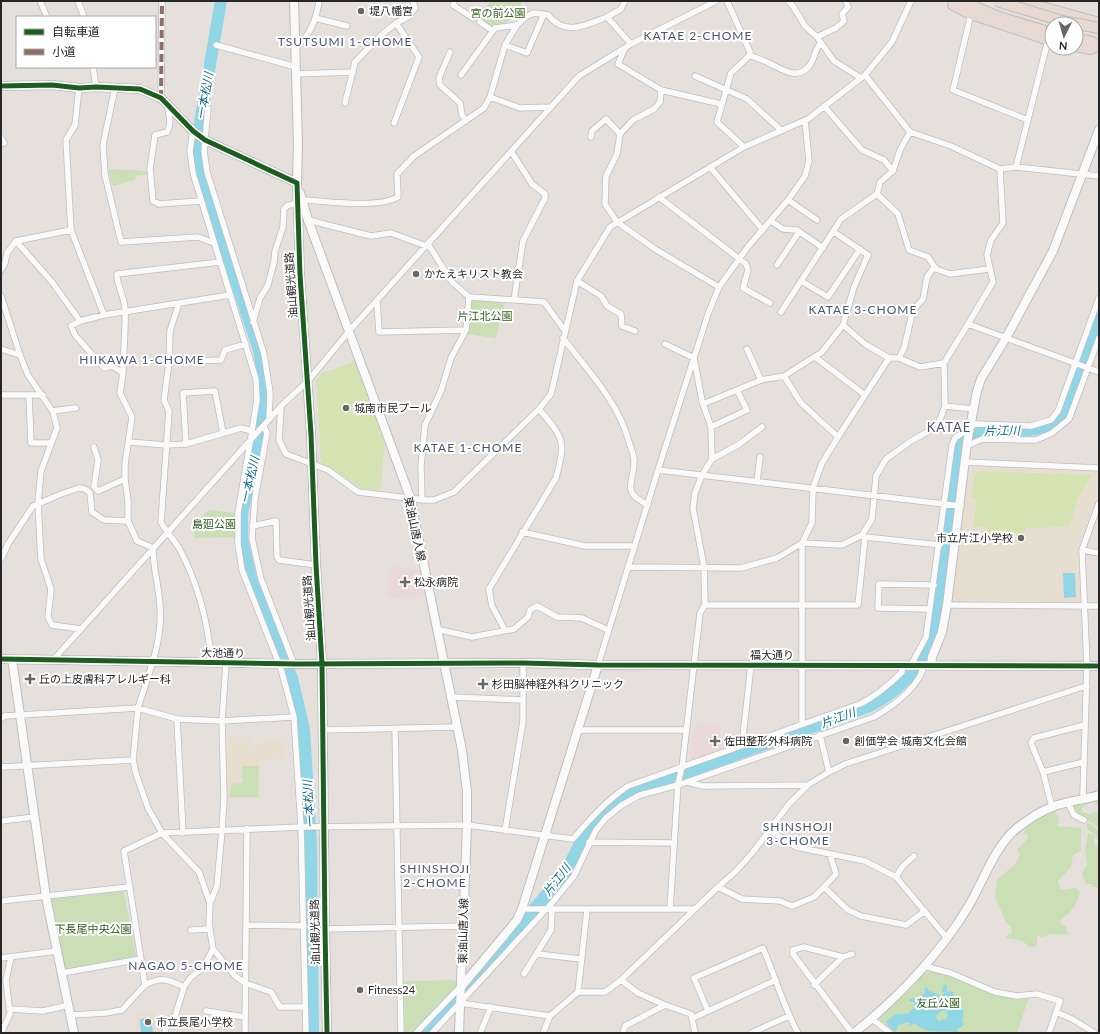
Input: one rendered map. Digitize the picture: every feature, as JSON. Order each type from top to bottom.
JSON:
[{"type":"highway","points":[[954,1],[953,5],[971,14],[1044,36]]},
{"type":"highway","points":[[961,1],[1044,35]]},
{"type":"highway","points":[[967,1],[1044,27]]},
{"type":"highway","points":[[997,1],[1044,16]]},
{"type":"highway","points":[[997,1],[1062,21],[1099,27]]},
{"type":"highway","points":[[1019,1],[1096,22],[1099,27]]},
{"type":"highway","points":[[1084,25],[1099,27]]},
{"type":"highway","points":[[1084,36],[1099,39]]},
{"type":"highway","points":[[1084,40],[1099,44]]},
{"type":"highway","points":[[1084,47],[1091,48],[1099,44]]},
{"type":"street","points":[[40,1],[46,16]]},
{"type":"street","points":[[78,1],[84,16]]},
{"type":"street","points":[[161,98],[162,1]]},
{"type":"street","name":"油山観光道路","points":[[294,1],[297,183],[300,202],[300,275],[308,381],[322,664],[324,929],[327,1033]]},
{"type":"street","points":[[295,46],[303,43],[315,18],[318,1]]},
{"type":"street","points":[[345,103],[355,62],[396,23],[408,17],[415,8],[413,1]]},
{"type":"street","points":[[253,322],[260,298],[268,285],[274,262],[275,251],[283,226],[284,209],[288,205],[300,202],[377,204],[390,202],[398,197],[397,174],[414,156],[484,108],[490,97],[505,45],[517,25],[534,13],[548,15],[554,23],[568,28],[577,28],[607,17],[621,9],[625,1]]},
{"type":"street","points":[[53,660],[250,440],[263,428],[281,406],[308,381],[350,330],[579,76],[628,46],[716,1]]},
{"type":"street","points":[[727,1],[750,52],[749,55],[731,74],[717,122],[744,147]]},
{"type":"street","points":[[788,1],[793,6],[804,26],[821,42],[834,61],[863,76],[910,132],[951,146],[1000,169],[1016,167],[1084,173],[1099,176]]},
{"type":"street","points":[[816,38],[836,28],[844,21],[842,14],[848,7],[846,1]]},
{"type":"street","points":[[281,406],[279,440],[286,454],[328,470],[358,492],[410,497],[422,500],[434,500],[454,492],[539,410],[551,394],[577,281],[610,226],[744,147],[805,120],[824,106],[863,76],[892,42],[911,1]]},
{"type":"street","points":[[452,2],[473,18]]},
{"type":"street","points":[[505,45],[527,53],[544,14]]},
{"type":"street","points":[[971,14],[953,90],[1028,120]]},
{"type":"street","points":[[607,17],[628,46]]},
{"type":"street","points":[[315,18],[347,26]]},
{"type":"street","points":[[480,22],[493,30]]},
{"type":"street","points":[[394,123],[419,57],[396,23]]},
{"type":"street","points":[[462,74],[494,28],[517,25]]},
{"type":"street","points":[[749,55],[768,62],[787,73],[798,73],[805,70],[811,64],[821,42]]},
{"type":"street","points":[[216,45],[296,70],[353,72]]},
{"type":"street","points":[[628,46],[618,64],[661,90],[721,104]]},
{"type":"street","points":[[450,52],[439,78],[440,85],[460,104],[462,115],[466,121]]},
{"type":"street","points":[[1016,167],[1046,56]]},
{"type":"street","points":[[93,68],[96,87]]},
{"type":"street","points":[[695,76],[747,98],[781,130]]},
{"type":"street","points":[[1,86],[52,85],[79,88],[96,87],[140,89],[161,98],[168,107],[199,135],[297,183]]},
{"type":"street","points":[[79,88],[75,125],[66,140],[71,230],[104,315]]},
{"type":"street","points":[[115,88],[103,145],[105,174],[121,242],[198,237],[214,243]]},
{"type":"street","points":[[661,90],[660,102],[654,109],[633,120],[620,134],[617,154],[606,176],[605,204],[616,222],[655,250],[720,286]]},
{"type":"street","points":[[490,97],[520,108],[551,107]]},
{"type":"street","points":[[824,106],[862,150],[884,160],[893,171]]},
{"type":"street","points":[[168,107],[171,124],[167,132],[155,136],[154,141],[150,169],[153,201],[159,204],[201,201]]},
{"type":"street","points":[[208,108],[199,135],[190,151],[193,173],[201,201],[256,380],[257,400],[238,513],[238,544],[242,570],[279,664],[294,717],[302,827],[306,1033]]},
{"type":"street","points":[[591,137],[592,131],[606,119],[620,134]]},
{"type":"street","points":[[416,1033],[462,987],[526,909],[544,836],[576,730],[598,665],[708,314],[720,286],[739,258],[788,200],[805,176],[809,162],[805,120]]},
{"type":"street","points":[[432,1033],[460,1001],[547,909],[574,876],[589,842],[606,818],[622,805],[640,796],[686,782],[874,717],[886,710],[918,680],[928,666],[942,632],[947,605],[967,445],[973,409],[981,379],[1006,338],[1053,251],[1084,173],[1099,130]]},
{"type":"street","points":[[781,312],[841,219],[877,194],[880,182],[893,171],[900,150],[910,132]]},
{"type":"street","points":[[199,135],[204,151],[207,172],[264,354],[270,392],[269,420]]},
{"type":"street","points":[[511,152],[532,184],[545,194],[545,198],[523,241],[514,300]]},
{"type":"street","points":[[710,167],[763,230]]},
{"type":"street","points":[[705,605],[858,605],[863,536],[872,519],[876,476],[886,459],[910,441],[929,431],[939,422],[945,406],[944,363],[993,282],[987,255],[991,240],[1003,223],[1000,169]]},
{"type":"street","points":[[877,194],[898,214],[909,250],[928,256],[936,269],[950,274],[989,269]]},
{"type":"street","points":[[659,197],[746,264],[748,270],[743,288],[770,304]]},
{"type":"street","points":[[788,200],[817,220]]},
{"type":"street","name":"東油山唐人線","points":[[300,202],[350,330],[410,497],[457,727],[465,770],[467,825],[462,987],[459,1033]]},
{"type":"street","points":[[308,220],[371,236],[391,233],[427,245],[452,282],[469,297],[544,302],[565,331]]},
{"type":"street","points":[[771,221],[783,228],[799,232],[823,248]]},
{"type":"street","points":[[1,270],[5,263],[4,253],[16,241],[71,230]]},
{"type":"street","points":[[777,265],[799,232]]},
{"type":"street","points":[[703,404],[761,380],[784,376],[822,352],[843,325],[854,286],[868,255],[834,232]]},
{"type":"street","points":[[16,241],[52,282],[80,321]]},
{"type":"street","points":[[801,281],[828,297],[860,249]]},
{"type":"street","points":[[153,548],[137,541],[128,521],[125,464],[132,417],[120,393],[125,311],[124,298],[116,278],[117,274],[220,262]]},
{"type":"street","points":[[899,358],[904,348],[913,310],[923,298],[927,277],[934,267]]},
{"type":"street","points":[[577,281],[601,296],[607,306],[620,314],[622,326],[635,331]]},
{"type":"street","points":[[122,373],[112,366],[104,368],[75,335],[71,326],[80,321],[104,315],[230,295]]},
{"type":"street","points":[[1,296],[28,375],[43,395],[52,411],[57,428],[50,443],[41,471],[38,503],[41,559],[51,589],[48,617],[52,625],[81,629]]},
{"type":"street","points":[[422,500],[421,466],[425,425],[441,391],[451,358],[466,330],[469,297]]},
{"type":"street","points":[[145,985],[124,851],[162,833],[302,827],[323,828],[467,825],[572,840],[597,810],[628,786],[681,770],[742,745],[871,698],[902,672],[926,637],[940,545],[952,445],[955,438],[970,429],[975,424],[1031,426],[1051,420],[1058,411],[1099,298]]},
{"type":"street","points":[[377,301],[379,332],[466,330]]},
{"type":"street","points":[[179,303],[170,331],[169,362],[164,400],[169,411],[161,522],[167,533],[180,549],[199,600],[212,663]]},
{"type":"street","points":[[968,324],[1099,372]]},
{"type":"street","points":[[843,325],[865,344],[889,358],[899,358],[920,367],[944,363]]},
{"type":"street","points":[[563,338],[605,394],[625,427],[634,459],[630,490],[635,498],[648,505]]},
{"type":"street","points":[[967,445],[982,439],[1036,440],[1052,434],[1069,419],[1099,338]]},
{"type":"street","points":[[169,362],[221,360],[225,350],[246,344]]},
{"type":"street","points":[[665,344],[694,358]]},
{"type":"street","points":[[1,349],[20,355]]},
{"type":"street","points":[[747,349],[761,380]]},
{"type":"street","points":[[815,357],[865,395]]},
{"type":"street","points":[[694,358],[703,404],[711,427],[712,459]]},
{"type":"street","points":[[802,723],[802,543],[812,523],[813,488],[822,463],[889,358]]},
{"type":"street","points":[[784,376],[801,403],[838,437]]},
{"type":"street","points":[[711,427],[747,410],[737,390]]},
{"type":"street","points":[[186,444],[183,393],[215,391],[223,434]]},
{"type":"street","points":[[1,395],[43,395]]},
{"type":"street","points":[[29,396],[31,443],[50,443]]},
{"type":"street","points":[[945,406],[973,409]]},
{"type":"street","points":[[52,411],[76,408]]},
{"type":"street","points":[[505,630],[492,606],[489,589],[522,532],[556,478],[563,447],[559,432],[539,410]]},
{"type":"street","points":[[670,909],[678,784],[695,665],[700,613],[705,605],[704,567],[693,508],[694,493],[702,475],[712,459],[738,445],[762,427]]},
{"type":"street","points":[[129,442],[166,445],[186,444],[241,428],[252,431]]},
{"type":"street","points":[[263,428],[267,433],[255,498],[252,538],[261,579],[295,664]]},
{"type":"street","points":[[94,447],[98,460],[94,487],[98,491],[125,479]]},
{"type":"street","points":[[757,482],[760,457]]},
{"type":"street","points":[[965,462],[1099,468]]},
{"type":"street","points":[[658,470],[959,506]]},
{"type":"street","points":[[1,559],[8,544],[34,506],[38,503],[79,488],[85,489],[90,493],[92,512],[104,520],[128,521]]},
{"type":"street","points":[[1085,799],[1083,794],[1087,666],[1082,550],[1099,503]]},
{"type":"street","points":[[252,526],[276,520],[277,557],[279,560],[316,565]]},
{"type":"street","points":[[522,532],[585,546],[635,546]]},
{"type":"street","points":[[628,567],[741,568],[777,558],[802,543],[842,545],[863,536],[940,545]]},
{"type":"street","points":[[153,548],[153,561],[160,607],[158,643],[138,708],[133,760],[148,808],[162,833],[199,872],[210,903],[210,929],[213,948],[235,976],[245,983],[271,992],[280,1007],[305,1008]]},
{"type":"street","points":[[1082,550],[1099,553]]},
{"type":"street","points":[[930,609],[878,608],[879,584],[934,585]]},
{"type":"street","points":[[947,605],[1099,606]]},
{"type":"street","points":[[436,629],[472,637],[514,629],[528,618],[530,610],[537,606],[557,617],[582,618],[608,630]]},
{"type":"street","name":"大池通り","points":[[1,659],[153,660],[279,664],[444,663]]},
{"type":"street","points":[[12,659],[46,897],[74,1033]]},
{"type":"street","points":[[210,903],[218,881],[222,830],[224,798],[222,721],[226,663]]},
{"type":"street","name":"福大通り","points":[[444,663],[598,665],[1099,666]]},
{"type":"street","points":[[505,831],[523,721],[523,663]]},
{"type":"street","points":[[742,745],[751,665]]},
{"type":"street","points":[[543,1033],[550,1016],[578,992],[605,992],[621,980],[736,871],[754,852],[789,804],[808,785],[845,764],[1083,687],[1087,687]]},
{"type":"street","points":[[450,697],[523,700]]},
{"type":"street","points":[[2,717],[138,708],[177,719],[222,721],[294,717]]},
{"type":"street","points":[[177,719],[183,833]]},
{"type":"street","points":[[1052,807],[1043,772],[1031,743],[1034,738],[1086,725]]},
{"type":"street","points":[[322,730],[457,727]]},
{"type":"street","points":[[395,729],[401,1033]]},
{"type":"street","points":[[576,730],[686,730]]},
{"type":"street","points":[[820,735],[829,772]]},
{"type":"street","points":[[1,767],[133,760]]},
{"type":"street","points":[[1043,772],[1084,762]]},
{"type":"street","points":[[686,782],[703,786],[808,785]]},
{"type":"street","points":[[844,957],[804,947],[793,950],[794,954],[814,984],[853,1033],[872,1019],[924,966],[968,907],[1002,846],[1014,830],[1033,817],[1052,807],[1099,795]]},
{"type":"street","points":[[1068,803],[1074,815],[1084,820]]},
{"type":"street","points":[[1,821],[34,817]]},
{"type":"street","points":[[245,1033],[247,829]]},
{"type":"street","points":[[769,830],[796,848],[865,861],[896,877],[946,937]]},
{"type":"street","points":[[589,842],[674,843]]},
{"type":"street","points":[[718,887],[742,899],[780,901],[792,906],[814,897],[836,874],[830,855]]},
{"type":"street","points":[[896,877],[902,867],[914,856]]},
{"type":"street","points":[[1,901],[129,887]]},
{"type":"street","points":[[824,887],[848,910],[861,916],[906,925],[925,911]]},
{"type":"street","points":[[526,909],[695,909]]},
{"type":"street","points":[[524,974],[551,930],[547,909]]},
{"type":"street","points":[[578,992],[587,909]]},
{"type":"street","points":[[246,925],[304,926]]},
{"type":"street","points":[[324,929],[463,926]]},
{"type":"street","points":[[191,930],[210,929]]},
{"type":"street","points":[[165,1033],[166,1027],[173,1022],[184,987],[191,977],[203,968],[213,948]]},
{"type":"street","points":[[708,1011],[694,978],[763,948],[789,1016],[798,1033]]},
{"type":"street","points":[[1,958],[57,951]]},
{"type":"street","points":[[537,954],[582,959]]},
{"type":"street","points":[[814,984],[844,957],[852,954]]},
{"type":"street","points":[[2,1033],[10,1014],[6,980],[11,957]]},
{"type":"street","points":[[62,973],[141,959]]},
{"type":"street","points":[[924,966],[950,973],[995,992],[1017,996],[1037,994],[1060,1001],[1049,1033]]},
{"type":"street","points":[[71,1015],[106,1014],[122,1010],[145,985],[155,980],[167,980],[184,987]]},
{"type":"street","points":[[621,980],[638,992],[665,1005],[684,1010],[691,1014],[695,1033]]},
{"type":"street","points":[[693,1018],[776,980]]},
{"type":"street","points":[[460,1001],[550,1016]]},
{"type":"street","points":[[9,1009],[43,1011],[69,1005]]},
{"type":"street","points":[[623,1033],[625,1026],[665,1005]]},
{"type":"street","points":[[480,1033],[491,1007]]},
{"type":"street","points":[[206,1011],[245,1017]]},
{"type":"street","points":[[1056,1012],[1072,1019],[1095,1033]]},
{"type":"street","points":[[751,1033],[789,1016]]},
{"type":"street","points":[[872,1019],[889,1033]]},
{"type":"shaded area","name":"市立片江小学校","points":[[974,465],[1020,469],[1099,471],[1099,488],[1078,548],[1081,601],[1079,603],[956,601],[953,598],[961,527],[971,467]]},
{"type":"shaded area","name":"松永病院","points":[[389,566],[420,569],[424,595],[408,599],[387,597]]},
{"type":"shaded area","name":"佐田整形外科病院","points":[[695,722],[721,724],[721,733],[737,735],[736,748],[731,751],[719,750],[716,756],[705,755],[702,763],[690,762]]},
{"type":"shaded area","points":[[250,737],[251,746],[268,742],[284,741],[286,758],[260,761],[260,798],[227,799],[226,738]]},
{"type":"shaded area","name":"市立長尾小学校","points":[[156,1012],[157,1020],[164,1024],[163,1033],[137,1033],[135,1015]]},
{"type":"green space","name":"宮の前公園","points":[[491,1],[519,1],[522,3],[516,13],[507,22],[492,27],[478,16]]},
{"type":"green space","points":[[109,169],[149,171],[149,175],[138,175],[134,180],[113,186],[110,179]]},
{"type":"green space","name":"片江北公園","points":[[472,298],[505,301],[496,338],[466,334]]},
{"type":"green space","name":"城南市民プール","points":[[357,361],[385,437],[381,490],[362,489],[331,468],[321,464],[316,380],[322,373]]},
{"type":"green space","points":[[979,471],[1092,475],[1079,496],[1069,527],[1026,528],[1024,534],[988,532],[987,527],[973,526],[977,499],[971,498],[975,475]]},
{"type":"green space","name":"島廻公園","points":[[209,510],[236,513],[235,537],[195,538],[193,526]]},
{"type":"green space","points":[[242,766],[259,766],[258,797],[230,797],[231,784],[243,783]]},
{"type":"green space","points":[[1099,798],[1099,805],[1093,802],[1086,805],[1082,809],[1083,812],[1090,814],[1099,811],[1099,828],[1079,814],[1072,807],[1073,804]]},
{"type":"green space","points":[[1055,810],[1059,819],[1057,826],[1081,828],[1081,851],[1073,855],[1071,867],[1058,881],[1061,890],[1076,888],[1080,892],[1073,908],[1060,920],[1061,924],[1066,927],[1068,935],[1052,934],[1041,937],[1037,935],[1037,946],[1029,947],[1023,941],[1006,938],[1007,935],[1011,934],[1012,928],[1006,922],[995,897],[997,880],[1016,863],[1020,855],[1017,850],[1028,838],[1027,834],[1023,834],[1029,825],[1036,819]]},
{"type":"green space","points":[[1087,823],[1091,824],[1098,830],[1099,839],[1097,840],[1096,836],[1087,829]]},
{"type":"green space","points":[[1088,833],[1095,836],[1094,844],[1099,847],[1099,887],[1092,887],[1093,884],[1086,884],[1082,875],[1084,868],[1087,865],[1085,850]]},
{"type":"green space","name":"下長尾中央公園","points":[[124,891],[136,956],[67,969],[64,967],[52,899]]},
{"type":"green space","name":"友丘公園","points":[[932,970],[953,976],[994,993],[1029,997],[1017,1033],[896,1033],[878,1018],[911,989],[923,974]]},
{"type":"green space","points":[[454,980],[457,983],[456,990],[413,1033],[405,1033],[404,984],[406,981]]},
{"type":"water","points":[[1063,573],[1075,573],[1076,597],[1064,598]]},
{"type":"water","points":[[946,984],[947,992],[953,991],[954,1003],[964,1011],[962,1021],[965,1025],[962,1025],[961,1028],[957,1028],[957,1032],[930,1031],[916,1024],[910,1025],[909,1022],[898,1025],[896,1032],[888,1026],[886,1021],[895,1015],[906,1014],[913,1009],[915,1004],[909,1001],[910,999],[918,998],[924,994],[925,987],[928,988],[928,991],[941,997],[944,993],[942,991],[943,985]],"holes":[[[943,1010],[946,1011],[948,1015],[945,1020],[942,1019],[939,1022],[935,1016]]]},
{"type":"water","points":[[151,1017],[153,1033],[141,1033],[140,1019]]},
{"type":"waterway","name":"一本松川","points":[[221,1],[197,140],[197,164],[259,350],[264,381],[263,410],[256,452],[242,514],[242,540],[251,578],[292,678],[304,729],[311,843],[313,1033]]},
{"type":"waterway","name":"片江川","points":[[424,1033],[471,983],[565,873],[583,838],[595,822],[621,798],[635,791],[870,706],[881,700],[901,684],[917,665],[929,643],[933,631],[960,442],[979,431],[1031,430],[1045,427],[1055,421],[1064,410],[1085,362],[1099,318]]},
{"type":"marked path","points":[[161,98],[162,1]]},
{"type":"cycle path","points":[[1,86],[52,85],[79,88],[96,87],[140,89],[161,98],[193,131],[205,140],[297,183],[300,275],[311,434],[316,565],[322,664],[327,1033]]},
{"type":"cycle path","points":[[1,659],[297,664],[523,663],[598,665],[1099,666]]},
{"type":"place","name":"堤八幡宮","points":[[361,11]]},
{"type":"place","name":"かたえキリスト教会","points":[[416,274]]},
{"type":"place","name":"城南市民プール","points":[[346,408]]},
{"type":"place","name":"市立片江小学校","points":[[1021,538]]},
{"type":"place","name":"松永病院","points":[[405,582]]},
{"type":"place","name":"丘の上皮膚科アレルギー科","points":[[30,679]]},
{"type":"place","name":"杉田脳神経外科クリニック","points":[[483,684]]},
{"type":"place","name":"佐田整形外科病院","points":[[715,741]]},
{"type":"place","name":"創価学会 城南文化会館","points":[[846,741]]},
{"type":"place","name":"Fitness24","points":[[360,990]]},
{"type":"place","name":"市立長尾小学校","points":[[148,1022]]},
{"type":"district","name":"KATAE 2-CHOME","points":[[698,36]]},
{"type":"district","name":"TSUTSUMI 1-CHOME","points":[[345,42]]},
{"type":"district","name":"KATAE 3-CHOME","points":[[863,310]]},
{"type":"district","name":"HIIKAWA 1-CHOME","points":[[142,360]]},
{"type":"district","name":"KATAE","points":[[949,427]]},
{"type":"district","name":"KATAE 1-CHOME","points":[[468,448]]},
{"type":"district","name":"SHINSHOJI 3-CHOME","points":[[798,834]]},
{"type":"district","name":"SHINSHOJI 2-CHOME","points":[[435,876]]},
{"type":"district","name":"NAGAO 5-CHOME","points":[[186,966]]}]
